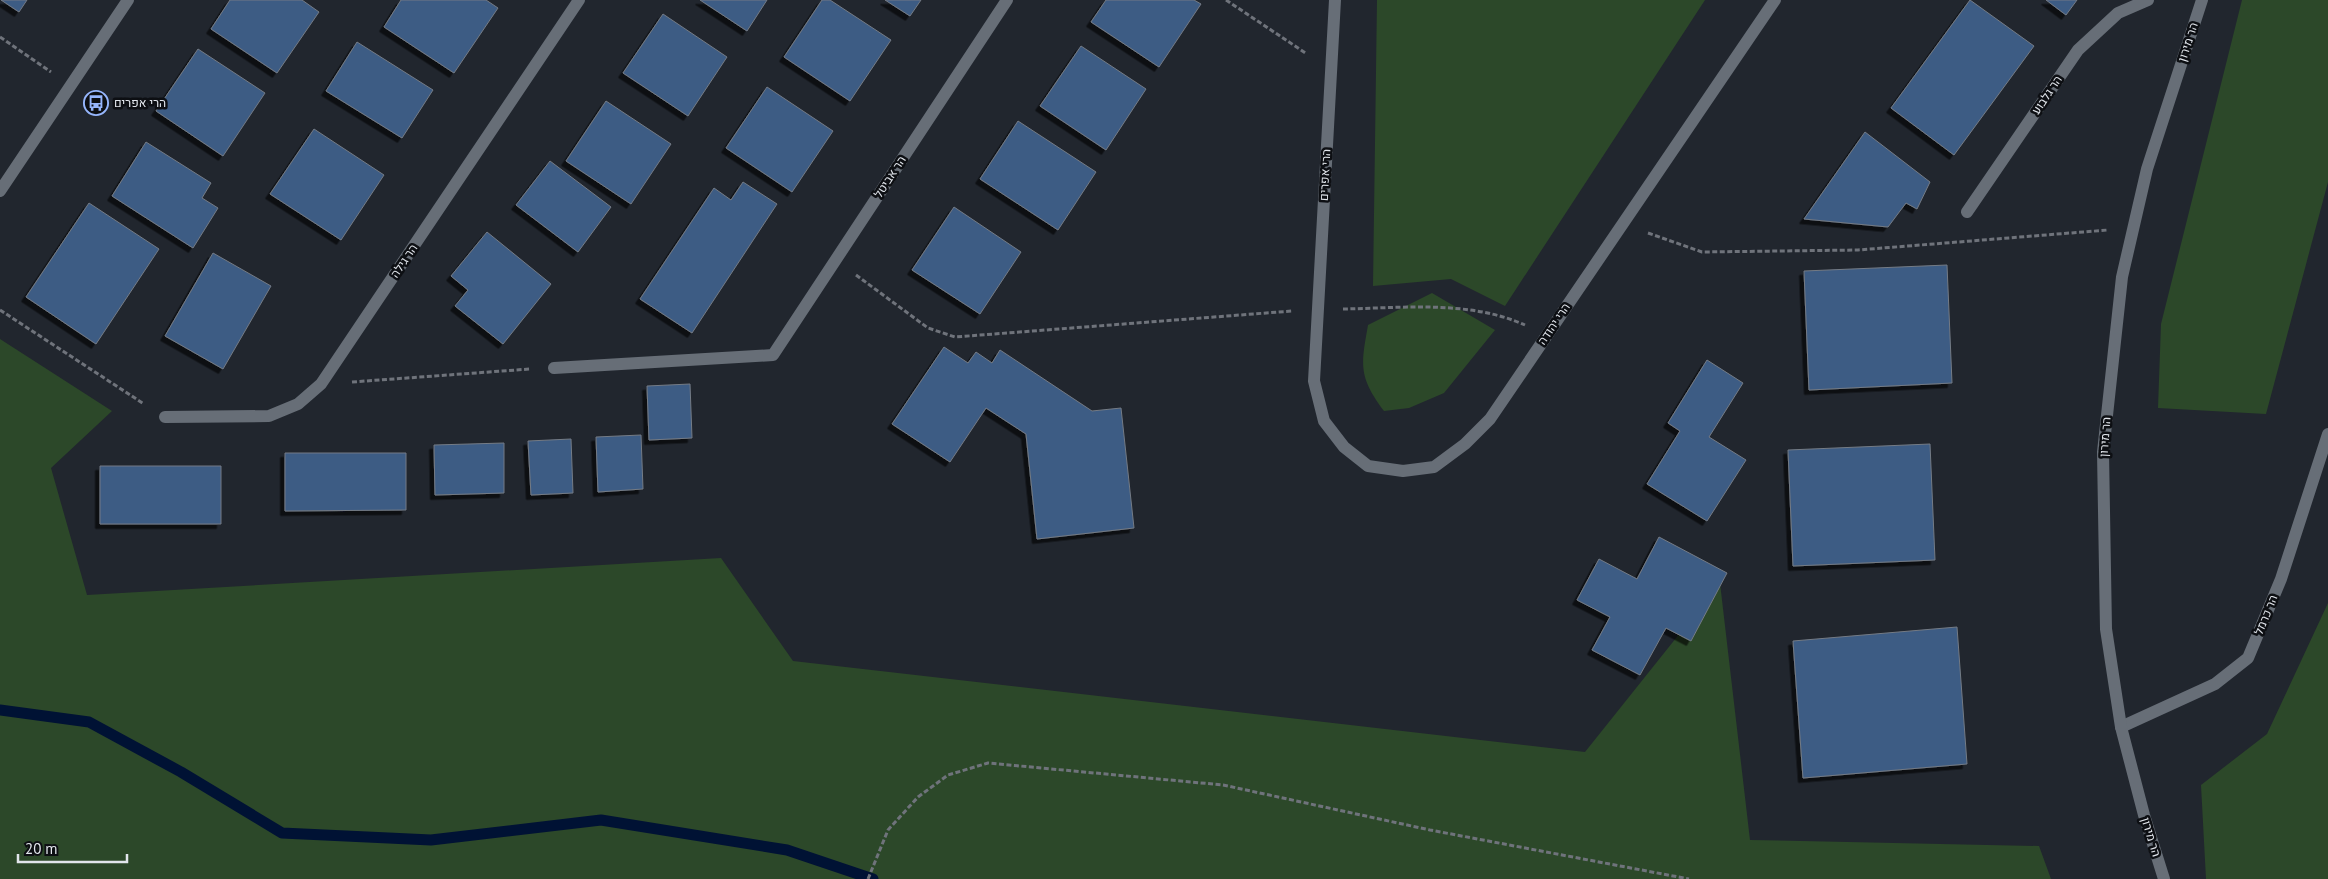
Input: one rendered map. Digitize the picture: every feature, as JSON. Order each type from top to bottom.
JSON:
[{"type":"street","points":[[0,191],[128,0]]},
{"type":"street","name":"הר גילה","points":[[165,417],[269,416],[298,404],[321,384],[579,0]]},
{"type":"street","name":"הר אביטל","points":[[554,368],[773,355],[1007,0]]},
{"type":"street","name":"הרי אפרים","points":[[1315,350],[1335,0]]},
{"type":"street","name":"הרי יהודה","points":[[1315,350],[1314,381],[1324,421],[1344,447],[1368,466],[1402,471],[1434,468],[1465,444],[1490,419],[1775,0]]},
{"type":"street","name":"הר גלבוע","points":[[1967,212],[2078,50],[2118,13],[2148,0]]},
{"type":"street","name":"הר מירון","points":[[2164,879],[2144,815],[2121,727],[2106,629],[2103,452],[2121,286],[2133,228],[2147,169],[2202,0]]},
{"type":"street","name":"הר כרמל","points":[[2121,727],[2215,684],[2248,658],[2281,579],[2328,434]]},
{"type":"path","points":[[1226,0],[1331,70]]},
{"type":"path","points":[[0,37],[71,85]]},
{"type":"path","points":[[1622,224],[1702,252],[1858,250],[2133,228]]},
{"type":"path","points":[[835,260],[928,328],[955,337],[1317,309],[1464,308],[1510,318],[1547,335]]},
{"type":"path","points":[[0,310],[165,417]]},
{"type":"path","points":[[321,384],[554,368]]},
{"type":"path","points":[[868,879],[888,830],[918,797],[948,775],[988,763],[1223,785],[1430,830],[1689,879]]},
{"type":"green space","points":[[1377,0],[1705,0],[1505,306],[1451,279],[1373,286]]},
{"type":"green space","points":[[2242,0],[2328,0],[2328,182],[2266,414],[2158,408],[2161,324]]},
{"type":"green space","points":[[1432,293],[1495,330],[1444,393],[1409,408],[1384,411],[1370,388],[1364,370],[1363,361],[1368,325]]},
{"type":"green space","points":[[0,339],[112,411],[51,468],[87,595],[721,558],[793,661],[1585,752],[1720,583],[1750,840],[2039,846],[2051,879],[0,879]]},
{"type":"green space","points":[[2328,603],[2328,879],[2206,879],[2201,785],[2267,734]]},
{"type":"building","points":[[1,0],[27,0],[19,12]]},
{"type":"building","points":[[230,0],[302,0],[319,12],[277,73],[211,29]]},
{"type":"building","points":[[401,0],[486,0],[498,8],[454,73],[384,27]]},
{"type":"building","points":[[700,0],[767,0],[747,31]]},
{"type":"building","points":[[822,0],[830,0],[891,40],[850,101],[784,57]]},
{"type":"building","points":[[885,0],[921,0],[910,16]]},
{"type":"building","points":[[1106,0],[1194,0],[1201,4],[1159,67],[1091,22]]},
{"type":"building","points":[[1970,0],[2034,46],[1954,155],[1891,108]]},
{"type":"building","points":[[2046,0],[2077,0],[2066,15]]},
{"type":"building","points":[[663,14],[727,57],[688,116],[623,73]]},
{"type":"building","points":[[357,42],[433,90],[402,138],[326,91]]},
{"type":"building","points":[[1081,46],[1146,89],[1106,150],[1040,106]]},
{"type":"building","points":[[198,49],[265,93],[223,156],[156,111]]},
{"type":"building","points":[[767,87],[833,131],[792,192],[726,148]]},
{"type":"building","points":[[606,101],[671,144],[631,204],[566,161]]},
{"type":"building","points":[[1018,121],[1096,172],[1058,230],[980,179]]},
{"type":"building","points":[[314,129],[384,175],[341,240],[270,194]]},
{"type":"building","points":[[1865,132],[1930,182],[1917,209],[1906,203],[1888,227],[1804,219]]},
{"type":"building","points":[[146,142],[211,183],[202,198],[218,208],[193,248],[112,196]]},
{"type":"building","points":[[550,161],[611,207],[578,252],[516,205]]},
{"type":"building","points":[[743,182],[777,204],[692,333],[640,299],[714,188],[731,200]]},
{"type":"building","points":[[89,203],[159,249],[96,344],[26,297]]},
{"type":"building","points":[[954,207],[1021,252],[980,314],[912,270]]},
{"type":"building","points":[[487,232],[551,284],[503,344],[455,306],[468,290],[451,276]]},
{"type":"building","points":[[213,253],[271,286],[223,369],[165,336]]},
{"type":"building","points":[[1947,265],[1952,383],[1809,390],[1804,271]]},
{"type":"building","points":[[944,347],[968,363],[976,352],[992,363],[1000,350],[1092,411],[1121,408],[1134,528],[1037,539],[1026,434],[986,408],[950,462],[892,424]]},
{"type":"building","points":[[1707,360],[1743,383],[1709,437],[1746,460],[1707,521],[1647,484],[1680,431],[1668,423]]},
{"type":"building","points":[[690,384],[692,438],[649,440],[647,386]]},
{"type":"building","points":[[641,435],[643,489],[598,492],[596,437]]},
{"type":"building","points":[[571,439],[573,493],[531,495],[528,441]]},
{"type":"building","points":[[504,443],[504,493],[435,495],[434,445]]},
{"type":"building","points":[[1930,444],[1935,560],[1793,566],[1788,450]]},
{"type":"building","points":[[285,453],[406,453],[406,510],[285,511]]},
{"type":"building","points":[[100,466],[221,466],[221,524],[100,524]]},
{"type":"building","points":[[1659,537],[1727,573],[1691,641],[1666,628],[1640,675],[1592,650],[1610,617],[1577,600],[1599,559],[1637,579]]},
{"type":"building","points":[[1957,627],[1967,764],[1803,778],[1793,641]]},
{"type":"waterway","points":[[0,710],[89,722],[181,772],[282,833],[431,840],[601,820],[787,850],[873,879]]},
{"type":"place","name":"הרי אפרים","points":[[96,103]]}]
